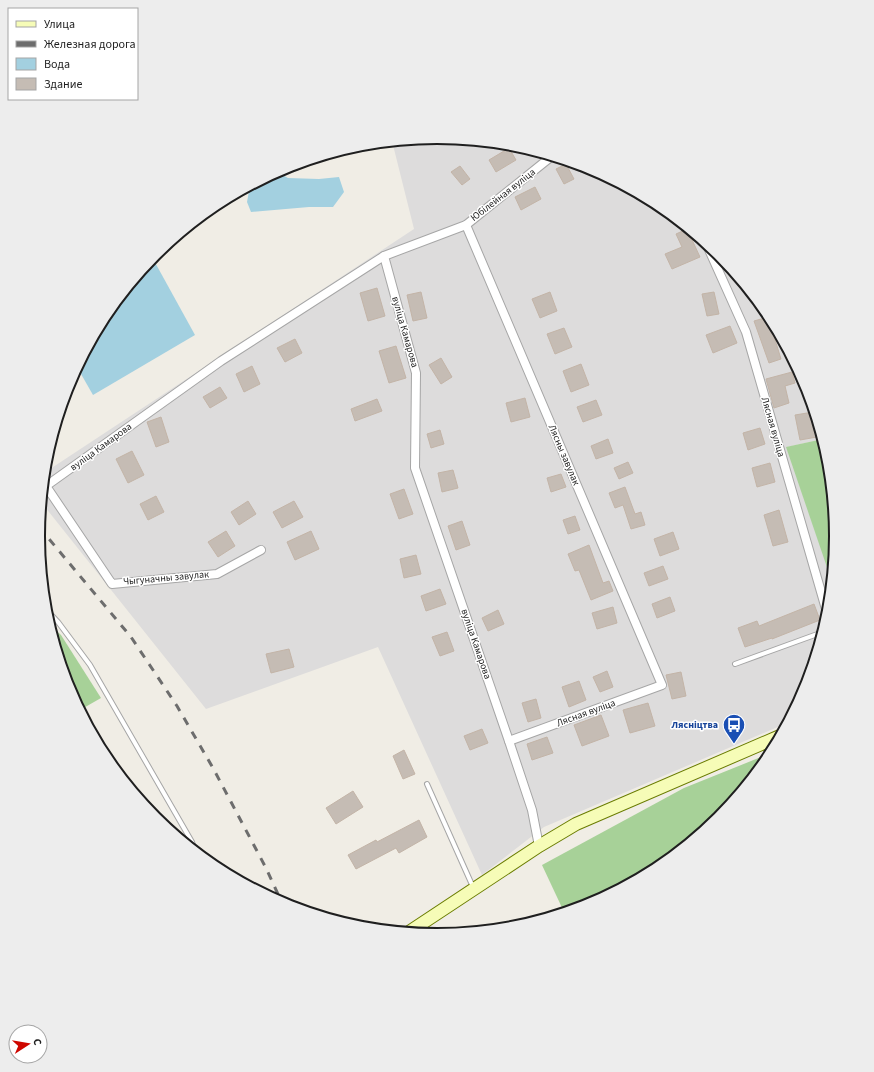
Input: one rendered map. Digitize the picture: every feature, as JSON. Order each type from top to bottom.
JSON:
[{"type":"main road","points":[[416,927],[539,846],[576,824],[771,740]]},
{"type":"street","name":"Юбілейная вуліца","points":[[384,256],[466,225],[547,160]]},
{"type":"street","name":"Лясны завулак","points":[[466,225],[662,685]]},
{"type":"street","name":"вуліца Камарова","points":[[48,484],[221,361],[384,256],[416,373],[415,468],[532,810],[539,846]]},
{"type":"street","name":"Лясная вуліца","points":[[713,258],[746,332],[823,600]]},
{"type":"street","name":"Чыгуначны завулак","points":[[48,489],[112,584],[217,574],[261,550]]},
{"type":"street","name":"Лясная вуліца","points":[[509,741],[662,685]]},
{"type":"lane","points":[[54,618],[90,665],[192,842]]},
{"type":"lane","points":[[735,664],[817,634]]},
{"type":"lane","points":[[427,784],[474,890]]},
{"type":"shaded area","points":[[437,144],[488,147],[538,157],[587,174],[610,184],[655,210],[676,225],[714,259],[748,297],[763,318],[789,363],[808,410],[817,440],[787,447],[828,567],[826,587],[816,637],[799,686],[779,726],[544,827],[482,875],[378,647],[206,709],[46,508],[51,468],[414,229],[393,146]]},
{"type":"green space","points":[[817,440],[826,485],[829,536],[827,569],[786,447]]},
{"type":"green space","points":[[57,631],[61,635],[101,698],[84,708],[66,662]]},
{"type":"green space","points":[[761,757],[732,794],[695,831],[676,847],[655,862],[610,888],[562,907],[542,865],[684,788]]},
{"type":"water","points":[[283,176],[288,178],[319,179],[339,177],[344,192],[333,207],[309,207],[251,212],[247,202],[249,193]]},
{"type":"water","points":[[156,264],[195,335],[93,395],[81,373],[85,363],[111,318],[126,297]]},
{"type":"building","points":[[505,150],[511,152],[516,160],[496,172],[489,160]]},
{"type":"building","points":[[564,165],[567,167],[574,179],[564,184],[556,169]]},
{"type":"building","points":[[460,166],[470,179],[462,185],[451,172]]},
{"type":"building","points":[[535,187],[541,199],[521,210],[515,197]]},
{"type":"building","points":[[683,231],[691,238],[700,257],[672,269],[665,254],[682,247],[676,234]]},
{"type":"building","points":[[377,288],[385,316],[368,321],[360,293]]},
{"type":"building","points":[[421,292],[427,318],[413,321],[407,295]]},
{"type":"building","points":[[550,292],[557,311],[540,318],[532,299]]},
{"type":"building","points":[[714,292],[719,314],[707,316],[702,294]]},
{"type":"building","points":[[763,318],[774,337],[781,359],[769,363],[754,321]]},
{"type":"building","points":[[730,326],[737,343],[713,353],[706,335]]},
{"type":"building","points":[[564,328],[572,347],[555,354],[547,334]]},
{"type":"building","points":[[295,339],[302,353],[285,362],[277,348]]},
{"type":"building","points":[[396,346],[406,378],[389,383],[379,351]]},
{"type":"building","points":[[441,358],[452,377],[441,384],[429,365]]},
{"type":"building","points":[[581,364],[589,385],[571,392],[563,371]]},
{"type":"building","points":[[252,366],[260,384],[244,392],[236,374]]},
{"type":"building","points":[[792,372],[795,383],[785,386],[789,403],[774,408],[766,379]]},
{"type":"building","points":[[220,387],[227,398],[210,408],[203,397]]},
{"type":"building","points":[[525,398],[530,417],[511,422],[506,403]]},
{"type":"building","points":[[377,399],[382,411],[355,421],[351,409]]},
{"type":"building","points":[[596,400],[602,415],[583,422],[577,407]]},
{"type":"building","points":[[809,413],[816,437],[800,440],[795,415]]},
{"type":"building","points":[[161,417],[169,442],[156,447],[147,422]]},
{"type":"building","points":[[760,428],[765,444],[748,450],[743,433]]},
{"type":"building","points":[[440,430],[444,444],[431,448],[427,434]]},
{"type":"building","points":[[608,439],[613,453],[596,459],[591,446]]},
{"type":"building","points":[[132,451],[144,475],[128,483],[116,459]]},
{"type":"building","points":[[628,462],[633,473],[619,479],[614,468]]},
{"type":"building","points":[[770,463],[775,482],[757,487],[752,468]]},
{"type":"building","points":[[453,470],[458,488],[442,492],[438,473]]},
{"type":"building","points":[[561,474],[566,487],[551,492],[547,478]]},
{"type":"building","points":[[625,487],[635,514],[641,512],[645,525],[631,529],[623,505],[615,508],[609,493]]},
{"type":"building","points":[[404,489],[413,514],[399,519],[390,494]]},
{"type":"building","points":[[156,496],[164,512],[148,520],[140,504]]},
{"type":"building","points":[[248,501],[256,514],[239,525],[231,512]]},
{"type":"building","points":[[294,501],[303,517],[282,528],[273,512]]},
{"type":"building","points":[[779,510],[788,542],[773,546],[764,515]]},
{"type":"building","points":[[575,516],[580,530],[568,534],[563,520]]},
{"type":"building","points":[[462,521],[470,545],[456,550],[448,526]]},
{"type":"building","points":[[226,531],[235,546],[218,557],[208,542]]},
{"type":"building","points":[[311,531],[319,549],[295,560],[287,542]]},
{"type":"building","points":[[673,532],[679,549],[660,556],[654,539]]},
{"type":"building","points":[[589,545],[603,583],[609,581],[613,591],[591,600],[579,570],[575,571],[568,554]]},
{"type":"building","points":[[416,555],[421,574],[404,578],[400,559]]},
{"type":"building","points":[[663,566],[668,579],[649,586],[644,573]]},
{"type":"building","points":[[440,589],[446,604],[426,611],[421,596]]},
{"type":"building","points":[[670,597],[675,611],[657,618],[652,604]]},
{"type":"building","points":[[814,604],[820,619],[772,639],[745,647],[738,628],[757,621],[759,626]]},
{"type":"building","points":[[613,607],[617,623],[597,629],[592,613]]},
{"type":"building","points":[[498,610],[504,624],[488,631],[482,618]]},
{"type":"building","points":[[447,632],[454,651],[440,656],[432,637]]},
{"type":"building","points":[[289,649],[294,667],[271,673],[266,654]]},
{"type":"building","points":[[607,671],[613,687],[600,692],[593,677]]},
{"type":"building","points":[[681,672],[686,696],[672,699],[666,675]]},
{"type":"building","points":[[579,681],[586,700],[569,707],[562,687]]},
{"type":"building","points":[[536,699],[541,718],[528,722],[522,703]]},
{"type":"building","points":[[648,703],[655,726],[630,733],[623,710]]},
{"type":"building","points":[[601,715],[609,736],[582,746],[574,725]]},
{"type":"building","points":[[482,729],[488,743],[470,750],[464,736]]},
{"type":"building","points":[[547,737],[553,753],[532,760],[527,744]]},
{"type":"building","points":[[404,750],[415,774],[403,779],[393,756]]},
{"type":"building","points":[[353,791],[363,807],[336,824],[326,808]]},
{"type":"building","points":[[419,820],[427,837],[399,853],[396,848],[356,869],[348,855]]},
{"type":"railway","points":[[45,534],[131,637],[177,706],[213,768],[266,868],[278,894]]},
{"type":"place","name":"Лясніцтва","points":[[734,744]]}]
